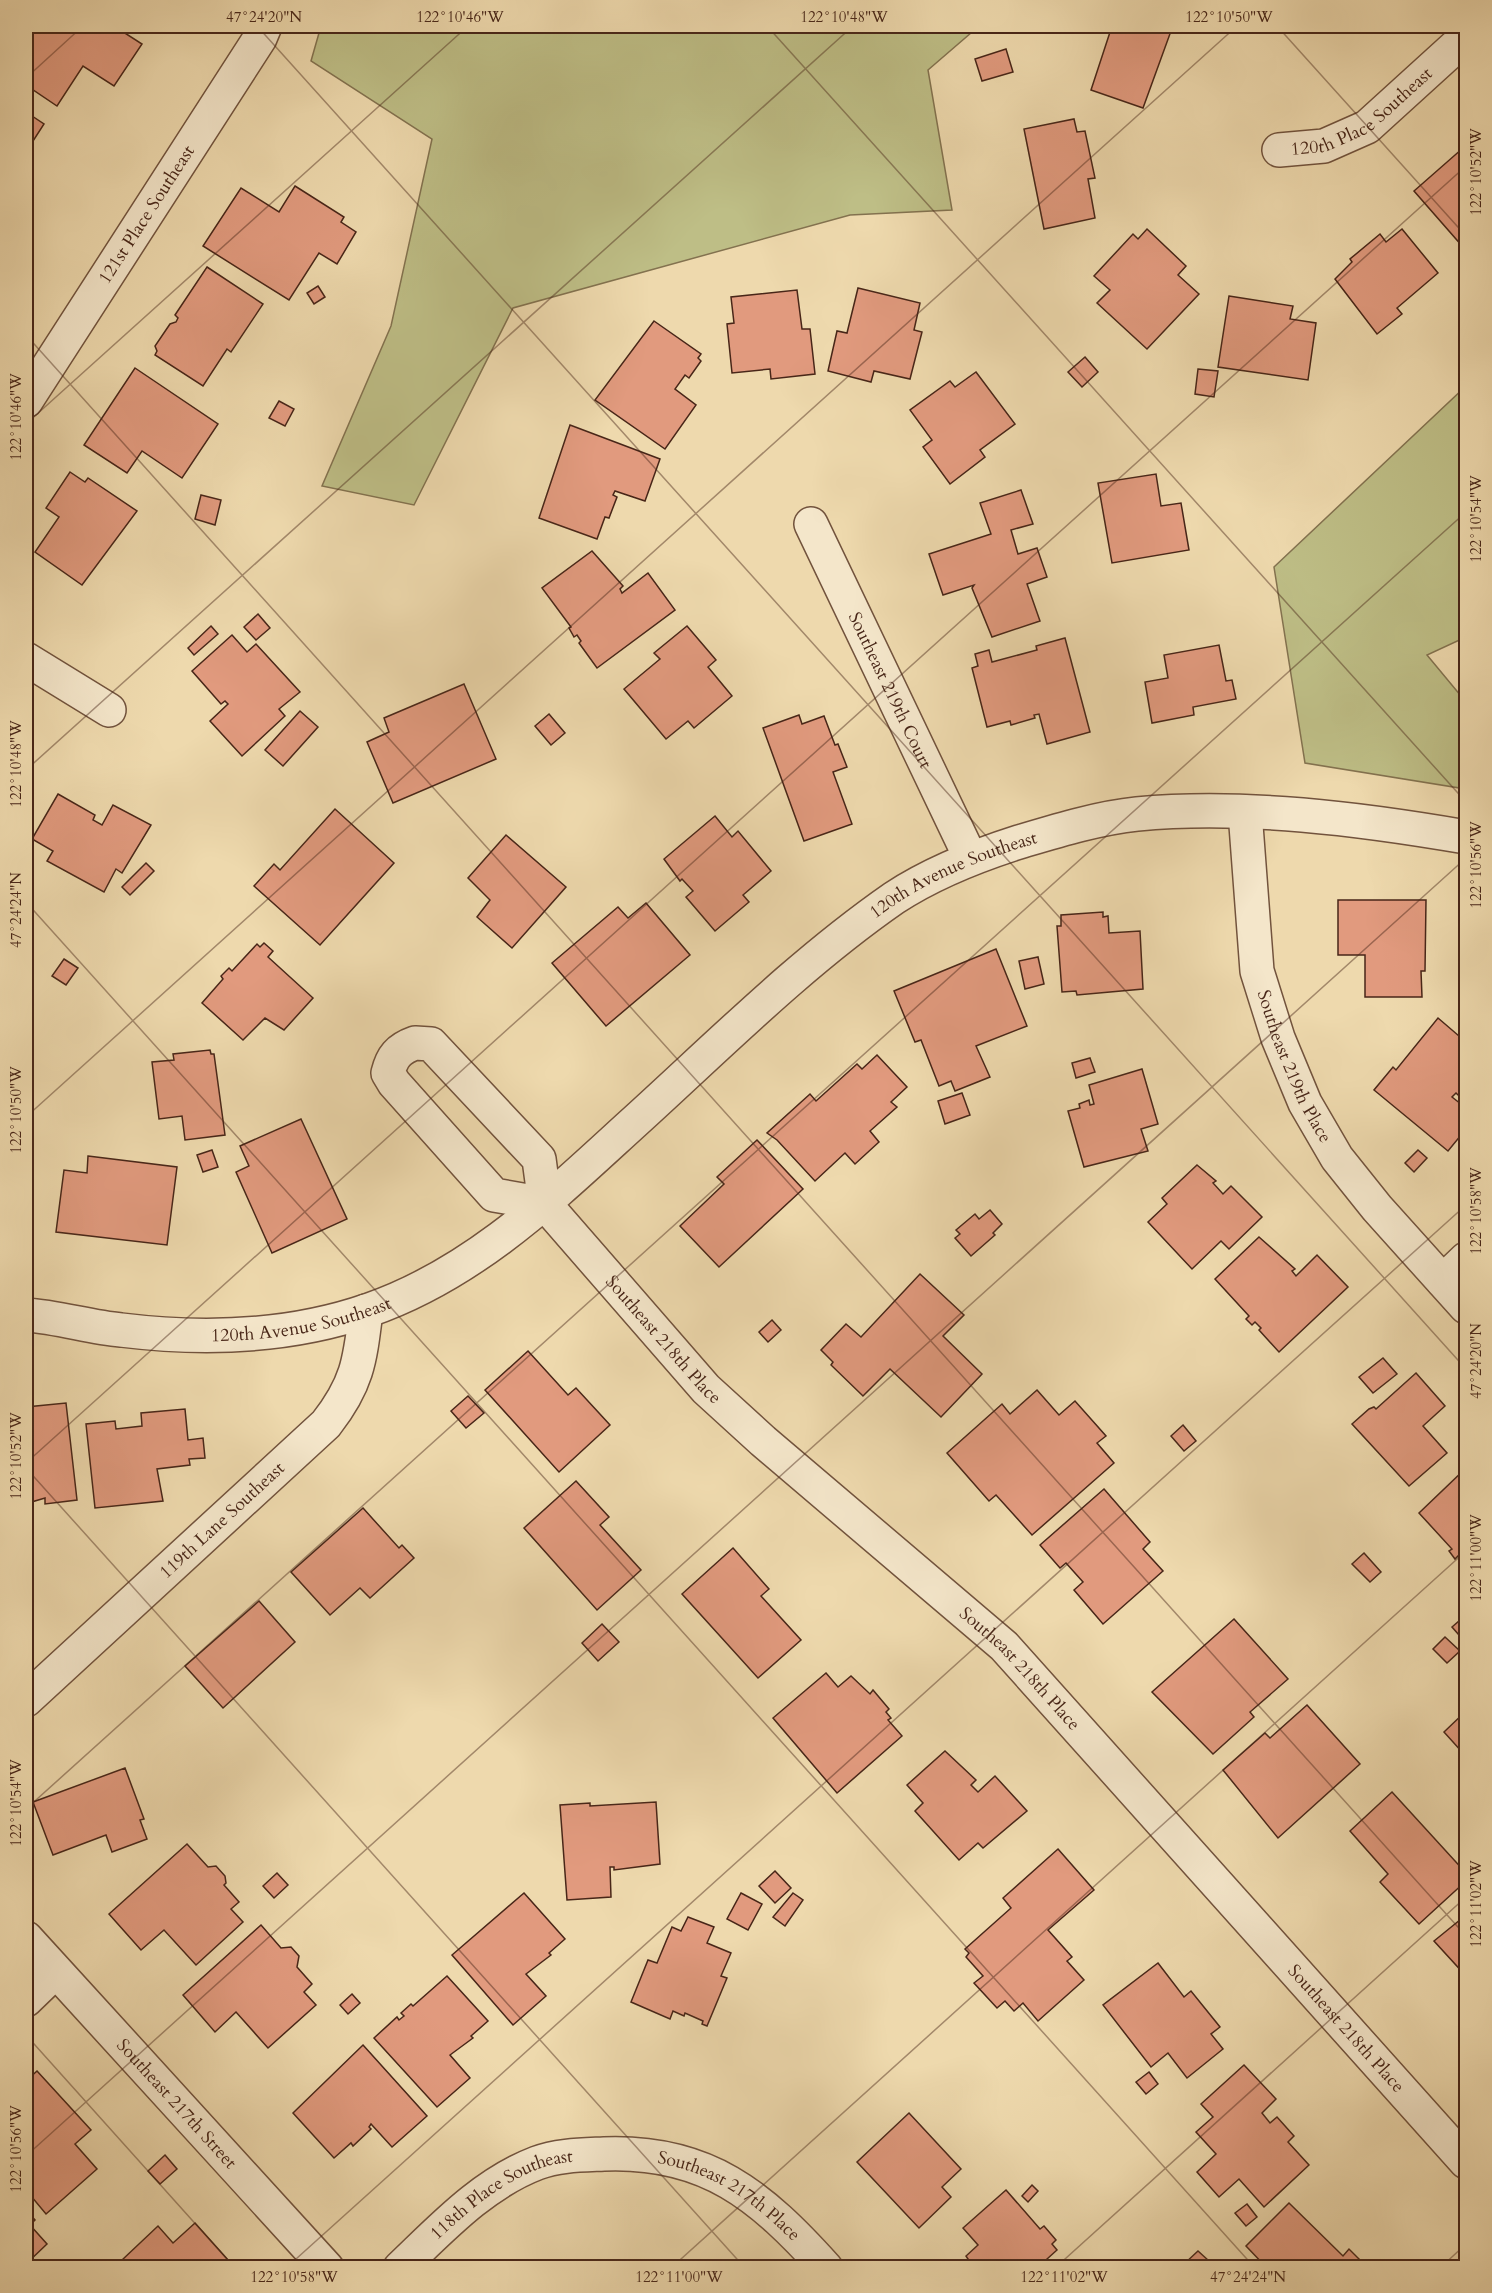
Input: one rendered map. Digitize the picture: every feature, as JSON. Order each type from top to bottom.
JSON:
[{"type":"street","name":"121st Place Southeast","points":[[26,401],[265,26]]},
{"type":"street","name":"120th Place Southeast","points":[[1279,150],[1324,146],[1367,127],[1467,37]]},
{"type":"street","name":"Southeast 219th Court","points":[[811,524],[970,857]]},
{"type":"street","points":[[26,659],[109,710]]},
{"type":"street","name":"120th Avenue Southeast","points":[[26,1315],[122,1330],[207,1336],[288,1330],[366,1311],[425,1288],[476,1258],[545,1204],[831,944],[898,896],[970,857],[1049,833],[1135,814],[1245,812],[1367,820],[1467,837]]},
{"type":"street","name":"Southeast 219th Place","points":[[1245,812],[1257,971],[1278,1038],[1305,1103],[1337,1158],[1467,1307]]},
{"type":"street","points":[[415,1044],[431,1044],[458,1072],[539,1160],[545,1204],[494,1195],[394,1083],[388,1073],[391,1061],[401,1048],[415,1044]]},
{"type":"street","name":"Southeast 218th Place","points":[[545,1204],[706,1389],[763,1441],[1004,1646],[1467,2162]]},
{"type":"street","points":[[1443,1281],[1467,1259]]},
{"type":"street","name":"119th Lane Southeast","points":[[26,1700],[326,1424],[345,1399],[358,1370],[366,1311]]},
{"type":"street","name":"Southeast 217th Street","points":[[26,1938],[327,2268]]},
{"type":"street","points":[[26,2000],[56,1972]]},
{"type":"street","name":"118th Place Southeast","points":[[400,2268],[464,2208],[507,2179],[537,2163],[574,2155],[617,2153]]},
{"type":"street","name":"Southeast 217th Place","points":[[617,2153],[669,2159],[708,2170],[764,2204],[826,2268]]},
{"type":"green space","points":[[321,26],[979,26],[928,70],[952,210],[850,215],[513,308],[414,505],[322,486],[391,326],[432,139],[311,61]]},
{"type":"green space","points":[[1466,386],[1466,637],[1427,655],[1466,702],[1466,789],[1305,763],[1274,567]]},
{"type":"building","points":[[36,26],[114,26],[142,44],[114,86],[83,66],[57,106],[26,85],[26,42]]},
{"type":"building","points":[[1112,26],[1159,26],[1171,31],[1143,108],[1091,90]]},
{"type":"building","points":[[1006,49],[1013,72],[982,81],[975,59]]},
{"type":"building","points":[[26,112],[44,124],[26,152]]},
{"type":"building","points":[[1074,119],[1077,132],[1085,131],[1095,178],[1088,179],[1095,218],[1044,229],[1024,129]]},
{"type":"building","points":[[1463,148],[1466,152],[1466,243],[1463,247],[1414,191]]},
{"type":"building","points":[[295,186],[344,217],[341,222],[356,232],[337,264],[319,253],[289,300],[203,246],[241,188],[279,212]]},
{"type":"building","points":[[1147,229],[1186,266],[1178,275],[1199,294],[1147,349],[1097,303],[1110,290],[1094,276],[1133,234],[1138,239]]},
{"type":"building","points":[[1402,229],[1438,273],[1397,308],[1402,314],[1377,334],[1335,279],[1352,262],[1350,259],[1380,234],[1386,242]]},
{"type":"building","points":[[207,267],[263,304],[231,352],[227,349],[203,386],[155,355],[157,351],[155,346],[170,324],[176,322],[178,318],[175,315]]},
{"type":"building","points":[[318,286],[325,297],[314,304],[307,293]]},
{"type":"building","points":[[858,288],[920,303],[914,330],[922,332],[910,379],[874,371],[871,382],[828,371],[837,331],[847,333]]},
{"type":"building","points":[[797,290],[802,329],[810,329],[815,374],[771,379],[770,369],[732,373],[727,324],[734,323],[731,297]]},
{"type":"building","points":[[1229,296],[1293,306],[1290,319],[1316,323],[1308,380],[1218,367]]},
{"type":"building","points":[[654,321],[701,354],[698,358],[701,361],[689,378],[685,375],[675,389],[696,405],[665,449],[595,400]]},
{"type":"building","points":[[1085,357],[1098,372],[1082,387],[1068,372]]},
{"type":"building","points":[[135,368],[218,424],[182,478],[142,451],[127,473],[84,445]]},
{"type":"building","points":[[1198,369],[1218,371],[1214,397],[1195,394]]},
{"type":"building","points":[[976,372],[1015,424],[980,450],[985,457],[950,484],[923,447],[932,440],[910,410],[950,381],[955,387]]},
{"type":"building","points":[[279,401],[294,409],[285,426],[269,418]]},
{"type":"building","points":[[570,425],[660,459],[645,501],[615,491],[613,495],[617,497],[609,518],[605,517],[597,539],[539,518]]},
{"type":"building","points":[[70,472],[85,482],[88,478],[137,511],[82,585],[35,552],[59,517],[46,508]]},
{"type":"building","points":[[1156,474],[1161,506],[1181,503],[1189,550],[1112,563],[1098,483]]},
{"type":"building","points":[[1021,490],[1033,524],[1011,530],[1018,554],[1037,548],[1047,577],[1027,584],[1040,621],[992,637],[972,588],[974,585],[943,595],[929,554],[991,534],[980,503]]},
{"type":"building","points":[[201,495],[221,500],[215,525],[195,519]]},
{"type":"building","points":[[592,551],[623,586],[620,589],[622,593],[648,573],[675,610],[597,668],[579,643],[581,641],[577,635],[574,637],[569,628],[571,627],[542,588]]},
{"type":"building","points":[[258,614],[270,628],[256,640],[244,627]]},
{"type":"building","points":[[211,626],[218,634],[194,655],[188,648]]},
{"type":"building","points":[[687,626],[716,660],[708,667],[732,696],[694,728],[688,721],[666,739],[624,689],[660,659],[654,653]]},
{"type":"building","points":[[232,635],[247,652],[256,644],[300,692],[279,709],[285,716],[242,756],[210,721],[228,704],[225,701],[221,704],[192,671]]},
{"type":"building","points":[[1065,638],[1090,732],[1047,744],[1039,714],[1034,715],[1035,718],[1011,725],[1010,721],[987,727],[972,668],[978,666],[975,654],[989,650],[992,662],[1037,650],[1036,646]]},
{"type":"building","points":[[1219,645],[1226,681],[1232,680],[1236,699],[1193,707],[1194,715],[1152,723],[1145,682],[1168,678],[1164,655]]},
{"type":"building","points":[[464,684],[496,759],[393,803],[367,742],[389,732],[384,718]]},
{"type":"building","points":[[300,711],[318,727],[283,766],[265,750]]},
{"type":"building","points":[[549,714],[565,733],[551,745],[535,726]]},
{"type":"building","points":[[799,715],[802,724],[824,716],[835,745],[838,744],[847,767],[833,772],[852,824],[804,841],[763,728]]},
{"type":"building","points":[[58,794],[95,815],[93,820],[102,825],[113,805],[151,825],[122,873],[116,869],[104,892],[47,861],[53,851],[32,839]]},
{"type":"building","points":[[335,809],[394,863],[320,945],[254,886],[274,864],[280,870]]},
{"type":"building","points":[[715,816],[732,837],[738,831],[771,871],[743,895],[749,902],[715,931],[686,897],[693,891],[682,879],[680,881],[664,859]]},
{"type":"building","points":[[506,835],[566,887],[512,948],[477,917],[490,900],[468,878]]},
{"type":"building","points":[[146,863],[154,871],[130,895],[122,887]]},
{"type":"building","points":[[1338,900],[1426,900],[1425,971],[1421,971],[1422,997],[1365,997],[1365,955],[1338,955]]},
{"type":"building","points":[[646,903],[690,955],[606,1026],[552,963],[618,907],[628,918]]},
{"type":"building","points":[[1103,912],[1103,917],[1108,916],[1109,933],[1140,931],[1143,989],[1077,995],[1076,991],[1062,992],[1057,926],[1061,926],[1061,915]]},
{"type":"building","points":[[264,943],[273,951],[268,957],[313,998],[284,1030],[265,1018],[243,1040],[202,1003],[223,979],[221,976],[229,968],[232,971],[257,944],[260,947]]},
{"type":"building","points":[[996,949],[1027,1026],[976,1046],[990,1077],[955,1091],[951,1081],[939,1086],[921,1040],[915,1042],[894,991]]},
{"type":"building","points":[[1038,957],[1044,984],[1025,989],[1019,961]]},
{"type":"building","points":[[64,959],[78,968],[66,985],[52,976]]},
{"type":"building","points":[[1438,1018],[1466,1042],[1466,1085],[1458,1095],[1456,1093],[1452,1097],[1466,1108],[1466,1129],[1448,1151],[1374,1090],[1393,1067],[1396,1070]]},
{"type":"building","points":[[210,1050],[211,1054],[214,1054],[225,1135],[185,1140],[182,1116],[159,1119],[152,1062],[174,1060],[173,1054]]},
{"type":"building","points":[[877,1055],[907,1087],[891,1102],[897,1107],[870,1131],[879,1142],[855,1164],[845,1153],[815,1181],[777,1140],[767,1133],[810,1094],[816,1101],[857,1064],[862,1069]]},
{"type":"building","points":[[1090,1058],[1095,1072],[1076,1078],[1072,1063]]},
{"type":"building","points":[[1142,1069],[1158,1124],[1141,1129],[1148,1151],[1084,1167],[1068,1111],[1080,1108],[1079,1104],[1089,1100],[1090,1105],[1094,1104],[1089,1085]]},
{"type":"building","points":[[962,1093],[970,1115],[945,1124],[938,1101]]},
{"type":"building","points":[[301,1119],[347,1219],[272,1253],[236,1172],[249,1166],[240,1146]]},
{"type":"building","points":[[757,1140],[803,1189],[719,1267],[680,1226],[724,1184],[717,1177]]},
{"type":"building","points":[[212,1150],[218,1167],[203,1172],[197,1155]]},
{"type":"building","points":[[1418,1150],[1427,1158],[1414,1172],[1405,1163]]},
{"type":"building","points":[[88,1156],[177,1167],[167,1245],[56,1232],[64,1170],[87,1173]]},
{"type":"building","points":[[1197,1165],[1216,1181],[1213,1183],[1223,1194],[1231,1186],[1262,1217],[1229,1249],[1221,1241],[1192,1269],[1148,1222],[1167,1204],[1162,1198]]},
{"type":"building","points":[[990,1210],[1002,1224],[993,1233],[995,1235],[971,1256],[955,1238],[960,1234],[956,1230],[975,1214],[979,1219]]},
{"type":"building","points":[[1259,1237],[1295,1269],[1292,1271],[1296,1276],[1317,1255],[1348,1287],[1279,1352],[1259,1330],[1261,1328],[1255,1322],[1252,1325],[1246,1319],[1249,1316],[1215,1279]]},
{"type":"building","points":[[920,1274],[964,1315],[943,1336],[982,1374],[941,1417],[890,1369],[863,1396],[831,1365],[833,1362],[821,1350],[846,1324],[861,1337]]},
{"type":"building","points":[[772,1320],[781,1330],[768,1342],[759,1332]]},
{"type":"building","points":[[528,1351],[568,1395],[576,1388],[610,1425],[559,1472],[485,1390]]},
{"type":"building","points":[[1383,1358],[1397,1374],[1373,1393],[1359,1377]]},
{"type":"building","points":[[1416,1373],[1445,1406],[1423,1426],[1447,1453],[1409,1486],[1352,1424],[1369,1409],[1374,1407],[1376,1409]]},
{"type":"building","points":[[1037,1390],[1059,1415],[1075,1401],[1106,1436],[1097,1443],[1114,1463],[1032,1535],[996,1495],[989,1501],[947,1453],[1002,1404],[1010,1414]]},
{"type":"building","points":[[468,1396],[484,1413],[466,1428],[451,1411]]},
{"type":"building","points":[[66,1403],[77,1500],[45,1504],[45,1498],[28,1503],[26,1500],[26,1407]]},
{"type":"building","points":[[185,1409],[188,1440],[203,1438],[205,1458],[189,1459],[190,1465],[157,1469],[163,1501],[95,1508],[86,1424],[115,1421],[116,1429],[142,1426],[141,1413]]},
{"type":"building","points":[[1183,1425],[1196,1441],[1184,1451],[1171,1436]]},
{"type":"building","points":[[1464,1470],[1466,1473],[1466,1570],[1458,1556],[1455,1559],[1449,1551],[1452,1549],[1419,1513]]},
{"type":"building","points":[[576,1481],[609,1517],[600,1525],[641,1570],[597,1610],[524,1528]]},
{"type":"building","points":[[1104,1489],[1150,1542],[1143,1549],[1163,1571],[1103,1624],[1074,1590],[1083,1582],[1066,1563],[1060,1568],[1040,1545]]},
{"type":"building","points":[[363,1508],[399,1548],[402,1545],[414,1558],[370,1598],[360,1588],[330,1615],[291,1572]]},
{"type":"building","points":[[733,1548],[769,1589],[761,1596],[801,1640],[758,1678],[682,1594]]},
{"type":"building","points":[[1364,1553],[1381,1572],[1370,1582],[1352,1564]]},
{"type":"building","points":[[259,1601],[295,1642],[223,1708],[185,1666]]},
{"type":"building","points":[[1466,1615],[1466,1643],[1452,1627]]},
{"type":"building","points":[[1234,1619],[1288,1679],[1250,1712],[1254,1717],[1213,1754],[1152,1692]]},
{"type":"building","points":[[602,1624],[619,1642],[598,1661],[582,1643]]},
{"type":"building","points":[[1445,1637],[1460,1651],[1447,1663],[1433,1649]]},
{"type":"building","points":[[826,1673],[838,1687],[851,1676],[870,1694],[873,1690],[889,1709],[886,1712],[891,1718],[888,1720],[902,1736],[837,1793],[773,1718]]},
{"type":"building","points":[[1307,1705],[1360,1764],[1278,1838],[1223,1770],[1265,1733],[1270,1738]]},
{"type":"building","points":[[1466,1711],[1466,1748],[1462,1752],[1444,1732]]},
{"type":"building","points":[[945,1751],[976,1780],[971,1785],[978,1792],[995,1776],[1027,1811],[983,1848],[978,1843],[959,1860],[915,1811],[923,1803],[907,1785]]},
{"type":"building","points":[[125,1768],[144,1819],[140,1820],[147,1839],[112,1852],[106,1835],[53,1855],[33,1802]]},
{"type":"building","points":[[1392,1792],[1466,1873],[1466,1881],[1419,1924],[1380,1882],[1388,1874],[1350,1831]]},
{"type":"building","points":[[656,1802],[660,1864],[614,1870],[614,1867],[610,1867],[611,1897],[567,1900],[560,1805],[590,1803],[590,1806]]},
{"type":"building","points":[[187,1844],[208,1867],[216,1866],[225,1876],[224,1885],[239,1902],[231,1909],[243,1922],[196,1965],[164,1930],[141,1950],[109,1914]]},
{"type":"building","points":[[1058,1849],[1094,1890],[1048,1930],[1072,1957],[1067,1961],[1084,1980],[1038,2021],[1023,2003],[1014,2011],[1005,2001],[997,2008],[974,1983],[983,1976],[966,1957],[969,1953],[965,1949],[1011,1908],[1003,1898]]},
{"type":"building","points":[[775,1871],[791,1888],[775,1903],[759,1886]]},
{"type":"building","points":[[277,1873],[288,1885],[274,1898],[263,1886]]},
{"type":"building","points":[[524,1893],[565,1939],[549,1953],[551,1955],[526,1974],[546,1996],[513,2025],[452,1955]]},
{"type":"building","points":[[741,1893],[762,1904],[748,1930],[727,1919]]},
{"type":"building","points":[[793,1893],[803,1900],[785,1926],[773,1917]]},
{"type":"building","points":[[1466,1915],[1466,1976],[1434,1941]]},
{"type":"building","points":[[688,1917],[714,1927],[707,1943],[731,1953],[721,1976],[727,1978],[707,2026],[702,2024],[703,2021],[685,2013],[684,2016],[673,2011],[670,2019],[631,2002],[648,1960],[657,1963],[672,1927],[681,1931]]},
{"type":"building","points":[[261,1925],[281,1948],[291,1947],[299,1956],[297,1967],[312,1984],[304,1992],[316,2005],[268,2048],[236,2012],[215,2032],[183,1995]]},
{"type":"building","points":[[1158,1963],[1184,1997],[1191,1991],[1220,2027],[1211,2034],[1223,2049],[1187,2078],[1168,2053],[1151,2067],[1103,2005]]},
{"type":"building","points":[[447,1976],[488,2021],[471,2036],[473,2038],[450,2055],[470,2078],[437,2107],[374,2038],[397,2017],[399,2020],[404,2016],[401,2013],[411,2004],[413,2006]]},
{"type":"building","points":[[352,1994],[360,2003],[348,2014],[340,2005]]},
{"type":"building","points":[[363,2045],[427,2116],[392,2147],[371,2124],[369,2127],[371,2129],[353,2146],[351,2143],[334,2158],[293,2113]]},
{"type":"building","points":[[1244,2065],[1276,2099],[1262,2113],[1270,2123],[1277,2117],[1294,2136],[1288,2142],[1309,2165],[1264,2207],[1239,2179],[1219,2197],[1197,2172],[1216,2154],[1196,2132],[1213,2117],[1201,2104]]},
{"type":"building","points":[[37,2071],[91,2130],[75,2144],[97,2169],[46,2214],[26,2190],[26,2131],[29,2128],[26,2124],[26,2081]]},
{"type":"building","points":[[1149,2072],[1158,2084],[1146,2094],[1136,2082]]},
{"type":"building","points":[[909,2113],[961,2169],[942,2187],[951,2197],[919,2228],[857,2162]]},
{"type":"building","points":[[165,2155],[177,2169],[160,2184],[148,2171]]},
{"type":"building","points":[[1032,2185],[1038,2191],[1028,2202],[1022,2196]]},
{"type":"building","points":[[1006,2190],[1040,2229],[1044,2226],[1056,2240],[1052,2244],[1057,2250],[1037,2268],[974,2268],[966,2256],[978,2245],[963,2228]]},
{"type":"building","points":[[1289,2203],[1343,2256],[1349,2249],[1368,2268],[1267,2268],[1246,2246]]},
{"type":"building","points":[[1247,2204],[1257,2217],[1246,2226],[1235,2213]]},
{"type":"building","points":[[26,2210],[35,2220],[30,2225],[47,2244],[26,2264]]},
{"type":"building","points":[[195,2223],[229,2261],[223,2268],[129,2268],[122,2260],[158,2226],[173,2243]]},
{"type":"building","points":[[1198,2251],[1209,2261],[1202,2268],[1187,2268],[1184,2264]]}]
